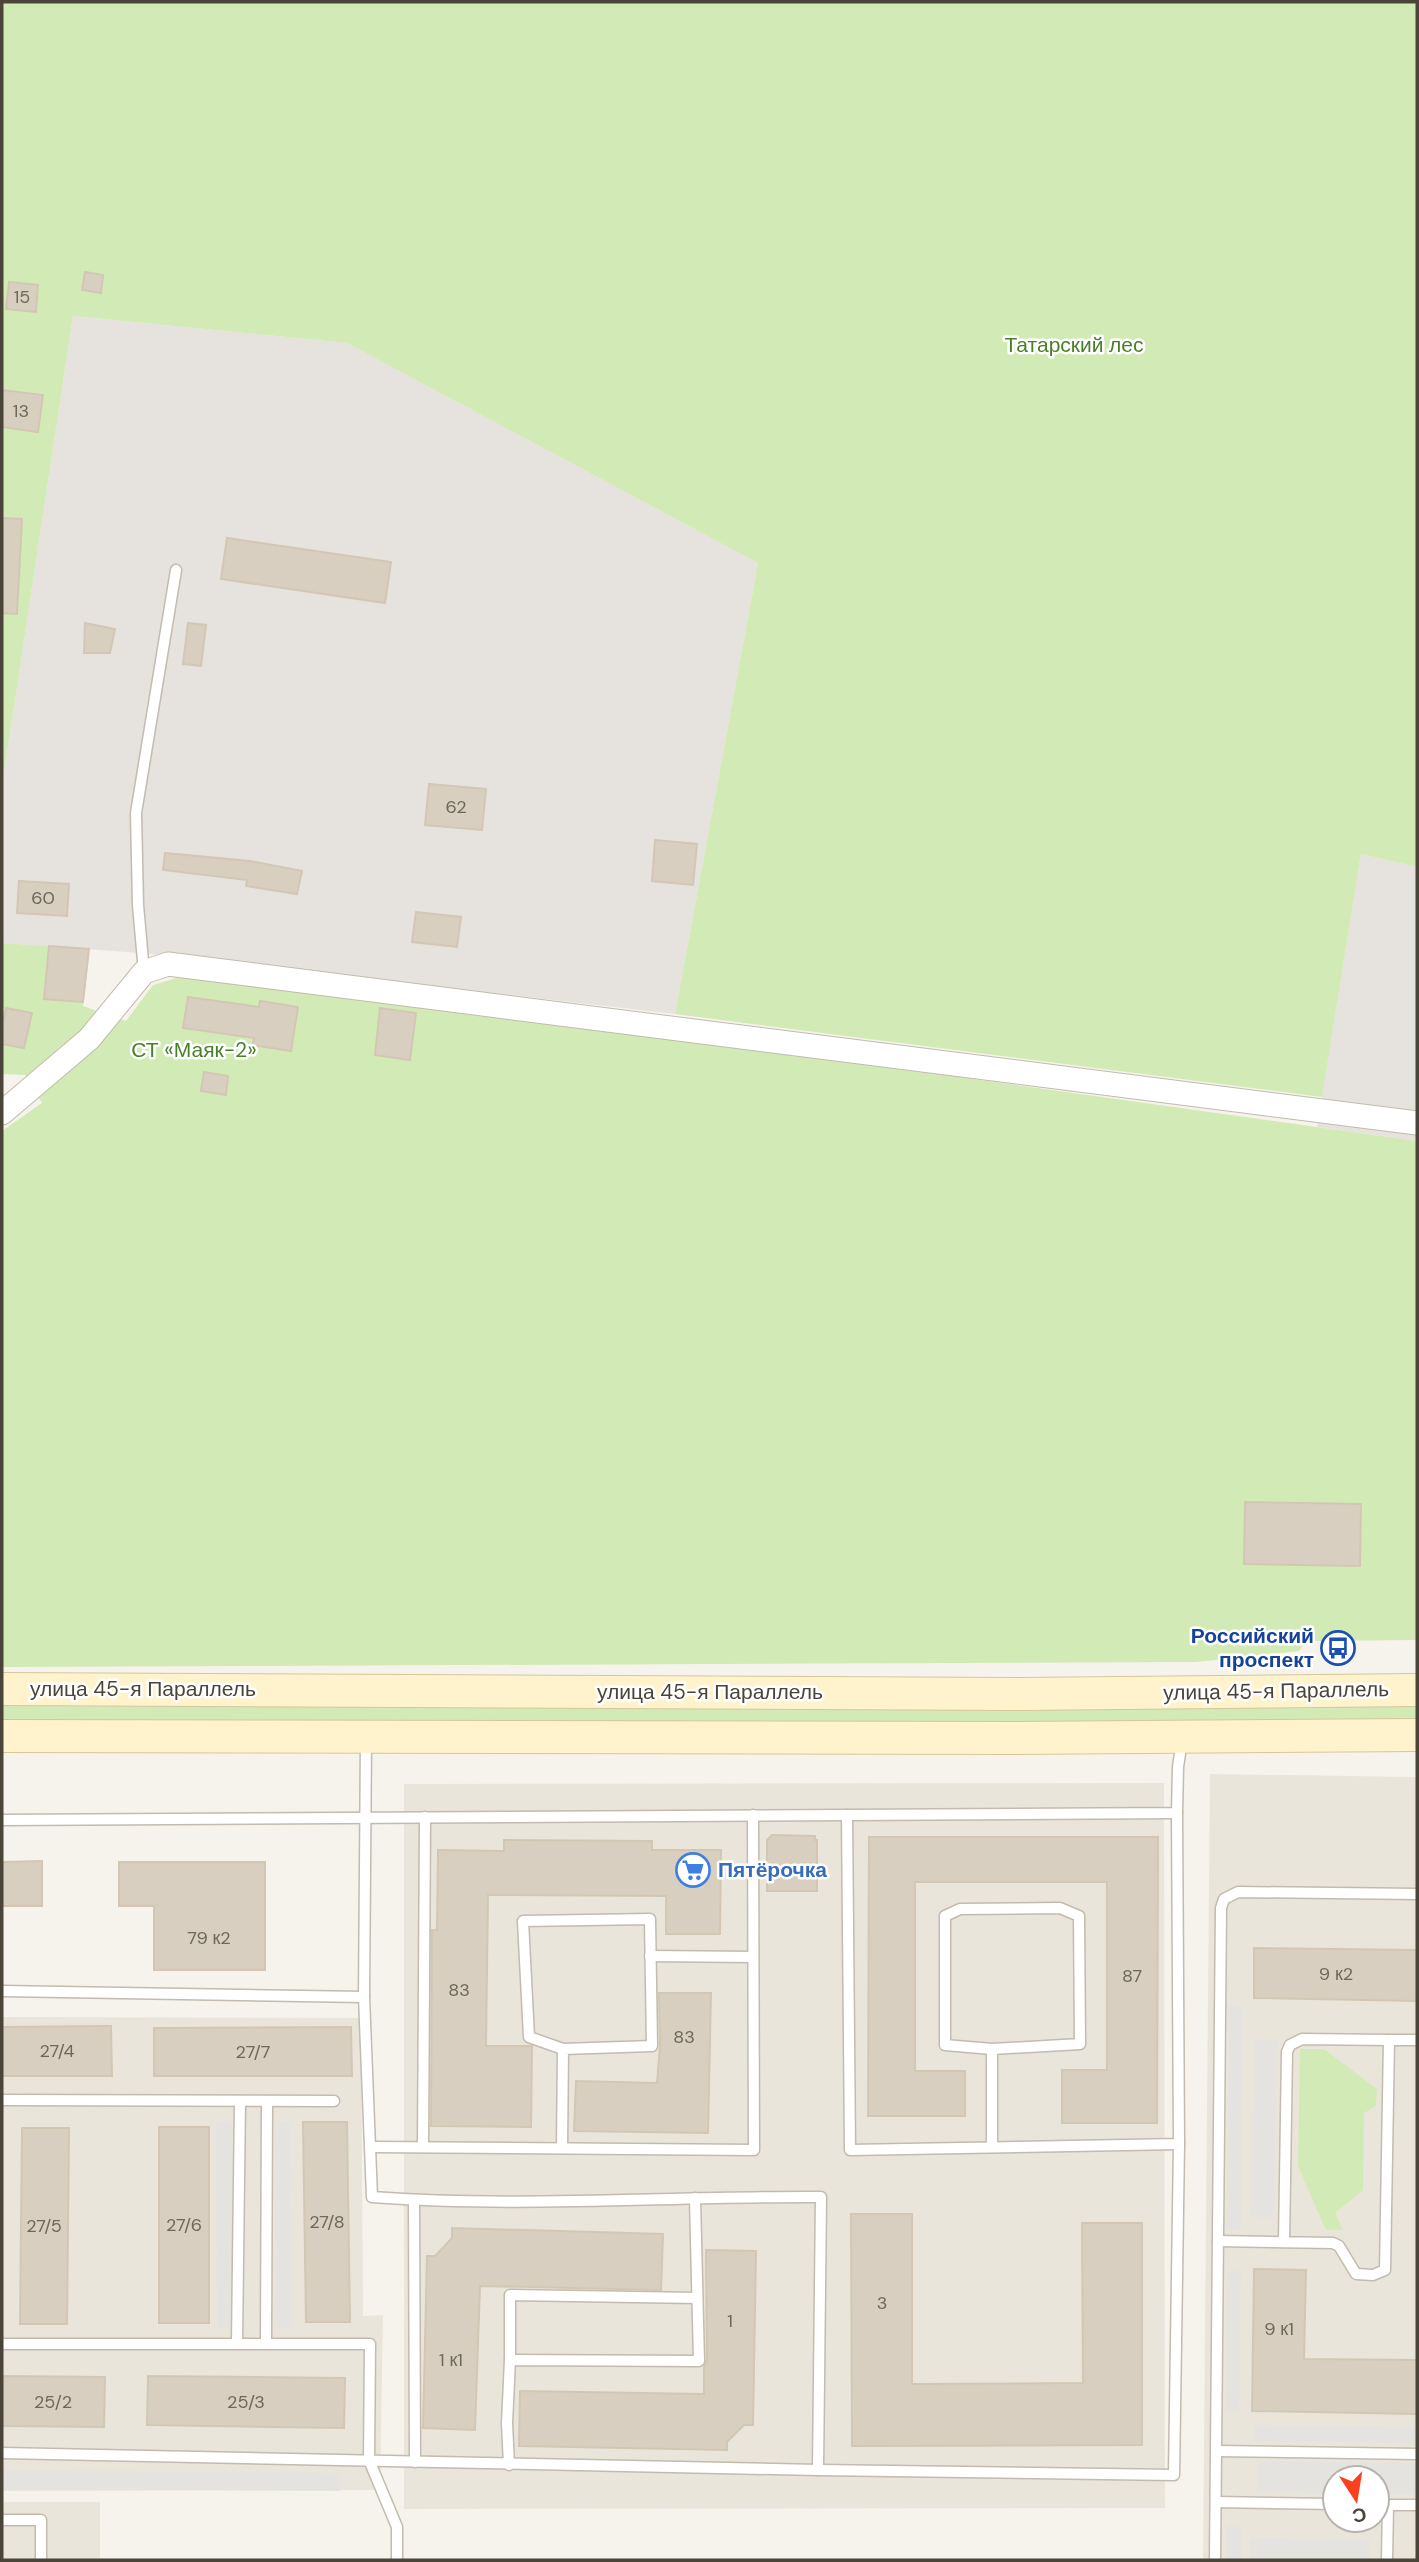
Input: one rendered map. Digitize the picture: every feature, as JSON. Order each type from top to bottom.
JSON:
[{"type":"main road","name":"улица 45-я Параллель","points":[[2,1689],[1019,1694],[1417,1690]]},
{"type":"main road","points":[[2,1736],[1417,1735]]},
{"type":"street","points":[[2,1113],[89,1039],[144,972],[168,964],[1417,1123]]},
{"type":"lane","points":[[144,972],[138,905],[136,813],[176,570]]},
{"type":"lane","points":[[366,1737],[364,1997],[372,2197],[414,2200],[821,2197],[818,2470]]},
{"type":"lane","points":[[2,2452],[509,2465],[1174,2475],[1179,2144],[1177,1813],[1182,1737]]},
{"type":"lane","points":[[2,1820],[1177,1813]]},
{"type":"lane","points":[[371,2147],[754,2150],[753,1815]]},
{"type":"lane","points":[[847,1815],[850,2150],[1179,2144]]},
{"type":"lane","points":[[423,2147],[425,1817]]},
{"type":"lane","points":[[1215,2560],[1221,1918],[1224,1899],[1238,1892],[1417,1894]]},
{"type":"lane","points":[[1060,1908],[1079,1916],[1080,2044],[992,2049],[945,2045],[945,1916],[960,1909],[1060,1908]]},
{"type":"lane","points":[[650,1919],[652,2046],[562,2049],[529,2037],[523,1921],[650,1919]]},
{"type":"lane","points":[[650,1956],[753,1957]]},
{"type":"lane","points":[[2,1991],[364,1997]]},
{"type":"lane","points":[[1284,2242],[1287,2052],[1290,2045],[1302,2039],[1417,2040]]},
{"type":"lane","points":[[1218,2241],[1334,2243],[1339,2246],[1356,2274],[1373,2275],[1385,2270],[1389,2040]]},
{"type":"lane","points":[[562,2049],[562,2148]]},
{"type":"lane","points":[[992,2049],[992,2147]]},
{"type":"lane","points":[[2,2100],[334,2101]]},
{"type":"lane","points":[[237,2343],[240,2101]]},
{"type":"lane","points":[[266,2343],[267,2101]]},
{"type":"lane","points":[[510,2360],[699,2361],[695,2197]]},
{"type":"lane","points":[[414,2200],[415,2462]]},
{"type":"lane","points":[[509,2465],[510,2295],[698,2298]]},
{"type":"lane","points":[[2,2344],[370,2344],[369,2460],[397,2527],[397,2560]]},
{"type":"lane","points":[[1216,2451],[1417,2454]]},
{"type":"lane","points":[[1216,2502],[1321,2504]]},
{"type":"lane","points":[[1391,2505],[1417,2505]]},
{"type":"lane","points":[[2,2520],[41,2520],[41,2560]]},
{"type":"lane","points":[[1385,2534],[1387,2560]]},
{"type":"shaded area","points":[[73,316],[347,343],[758,563],[675,1014],[154,954],[2,943],[2,786]]},
{"type":"shaded area","points":[[1361,854],[1417,867],[1417,1141],[1317,1127]]},
{"type":"shaded area","points":[[1210,1774],[1417,1777],[1417,2560],[1203,2560]]},
{"type":"shaded area","points":[[1164,1783],[1165,2508],[404,2509],[404,1784]]},
{"type":"shaded area","points":[[1229,2006],[1243,2006],[1241,2230],[1227,2230]]},
{"type":"shaded area","points":[[2,2017],[361,2018],[363,2316],[383,2315],[380,2490],[2,2491]]},
{"type":"shaded area","points":[[1254,2040],[1277,2040],[1274,2217],[1251,2217]]},
{"type":"shaded area","points":[[232,2121],[233,2327],[217,2328],[216,2122]]},
{"type":"shaded area","points":[[275,2121],[291,2122],[292,2328],[276,2328]]},
{"type":"shaded area","points":[[1227,2271],[1241,2271],[1239,2412],[1225,2412]]},
{"type":"shaded area","points":[[1254,2425],[1417,2427],[1417,2443],[1254,2441]]},
{"type":"shaded area","points":[[1257,2461],[1417,2463],[1417,2495],[1391,2494],[1391,2464],[1321,2464],[1321,2494],[1257,2492]]},
{"type":"shaded area","points":[[2,2470],[340,2473],[340,2491],[2,2489]]},
{"type":"shaded area","points":[[2,2502],[100,2502],[100,2560],[2,2560]]},
{"type":"shaded area","points":[[1226,2525],[1242,2525],[1242,2560],[1226,2560]]},
{"type":"shaded area","points":[[1250,2538],[1370,2540],[1370,2560],[1250,2560]]},
{"type":"green space","name":"Татарский лес","points":[[2,2],[1417,2],[1417,867],[1361,854],[1322,1097],[675,1014],[758,563],[347,343],[73,316],[2,786]]},
{"type":"green space","name":"СТ «Маяк-2»","points":[[2,943],[89,949],[83,1006],[126,1021],[153,985],[176,978],[262,984],[809,1056],[1417,1141],[1417,1640],[1306,1641],[1299,1651],[1196,1662],[2,1667],[2,1131],[42,1103],[25,1075],[2,1074]]},
{"type":"green space","points":[[2,1702],[1417,1702],[1417,1723],[2,1721]]},
{"type":"green space","points":[[1300,2049],[1324,2049],[1377,2089],[1376,2106],[1364,2113],[1363,2190],[1335,2213],[1343,2230],[1326,2230],[1298,2166]]},
{"type":"building","points":[[85,272],[103,275],[101,293],[82,290]]},
{"type":"building","points":[[9,282],[38,285],[36,312],[6,309]]},
{"type":"building","points":[[2,390],[43,395],[38,432],[2,427]]},
{"type":"building","points":[[2,518],[22,519],[17,614],[2,613]]},
{"type":"building","points":[[227,538],[391,562],[385,603],[221,579]]},
{"type":"building","points":[[85,623],[115,629],[110,653],[84,653]]},
{"type":"building","points":[[188,623],[206,625],[201,666],[183,664]]},
{"type":"building","points":[[429,784],[486,789],[482,830],[425,825]]},
{"type":"building","points":[[655,840],[697,844],[693,885],[652,881]]},
{"type":"building","points":[[165,853],[250,861],[302,871],[297,894],[246,886],[247,880],[163,870]]},
{"type":"building","points":[[19,881],[69,884],[67,916],[17,913]]},
{"type":"building","points":[[416,912],[461,917],[457,947],[412,942]]},
{"type":"building","points":[[49,946],[89,949],[83,1002],[44,999]]},
{"type":"building","points":[[188,997],[259,1007],[260,1001],[298,1007],[291,1051],[253,1045],[254,1038],[183,1028]]},
{"type":"building","points":[[6,1008],[32,1013],[24,1048],[2,1044]]},
{"type":"building","points":[[380,1008],[416,1013],[410,1060],[375,1055]]},
{"type":"building","points":[[204,1072],[228,1076],[226,1095],[201,1091]]},
{"type":"building","points":[[1245,1502],[1361,1504],[1360,1566],[1244,1564]]},
{"type":"building","points":[[772,1835],[815,1836],[817,1891],[767,1891],[767,1840]]},
{"type":"building","points":[[869,1837],[1158,1837],[1157,2123],[1062,2123],[1062,2070],[1107,2070],[1107,1882],[915,1882],[915,2071],[965,2071],[965,2116],[868,2116]]},
{"type":"building","points":[[504,1840],[652,1841],[652,1850],[721,1850],[720,1934],[666,1934],[666,1896],[488,1895],[486,2046],[532,2046],[531,2127],[431,2126],[432,1930],[437,1930],[438,1850],[504,1851]]},
{"type":"building","points":[[42,1861],[42,1906],[2,1906],[2,1862]]},
{"type":"building","points":[[119,1862],[265,1862],[265,1970],[154,1970],[154,1906],[119,1906]]},
{"type":"building","points":[[1254,1948],[1417,1950],[1417,2001],[1254,1998]]},
{"type":"building","points":[[659,1993],[711,1993],[708,2133],[574,2131],[576,2081],[657,2083],[660,2046]]},
{"type":"building","points":[[111,2026],[112,2076],[2,2076],[2,2027]]},
{"type":"building","points":[[351,2027],[352,2076],[154,2076],[154,2028]]},
{"type":"building","points":[[303,2122],[347,2122],[350,2322],[306,2322]]},
{"type":"building","points":[[159,2127],[209,2127],[209,2323],[159,2323]]},
{"type":"building","points":[[22,2128],[69,2128],[67,2324],[20,2324]]},
{"type":"building","points":[[851,2214],[912,2214],[912,2384],[1083,2383],[1082,2223],[1142,2223],[1142,2445],[852,2446]]},
{"type":"building","points":[[452,2228],[663,2234],[661,2290],[480,2286],[475,2430],[423,2428],[427,2256],[435,2256],[452,2238]]},
{"type":"building","points":[[706,2250],[756,2251],[753,2425],[744,2425],[727,2442],[727,2450],[519,2446],[520,2391],[704,2394],[704,2367],[707,2361]]},
{"type":"building","points":[[1254,2269],[1306,2270],[1304,2359],[1417,2360],[1417,2414],[1252,2411]]},
{"type":"building","points":[[2,2376],[105,2377],[104,2427],[2,2426]]},
{"type":"building","points":[[148,2376],[345,2378],[344,2428],[147,2425]]},
{"type":"place","name":"Российский проспект","points":[[1338,1648]]},
{"type":"place","name":"Пятёрочка","points":[[693,1870]]}]
